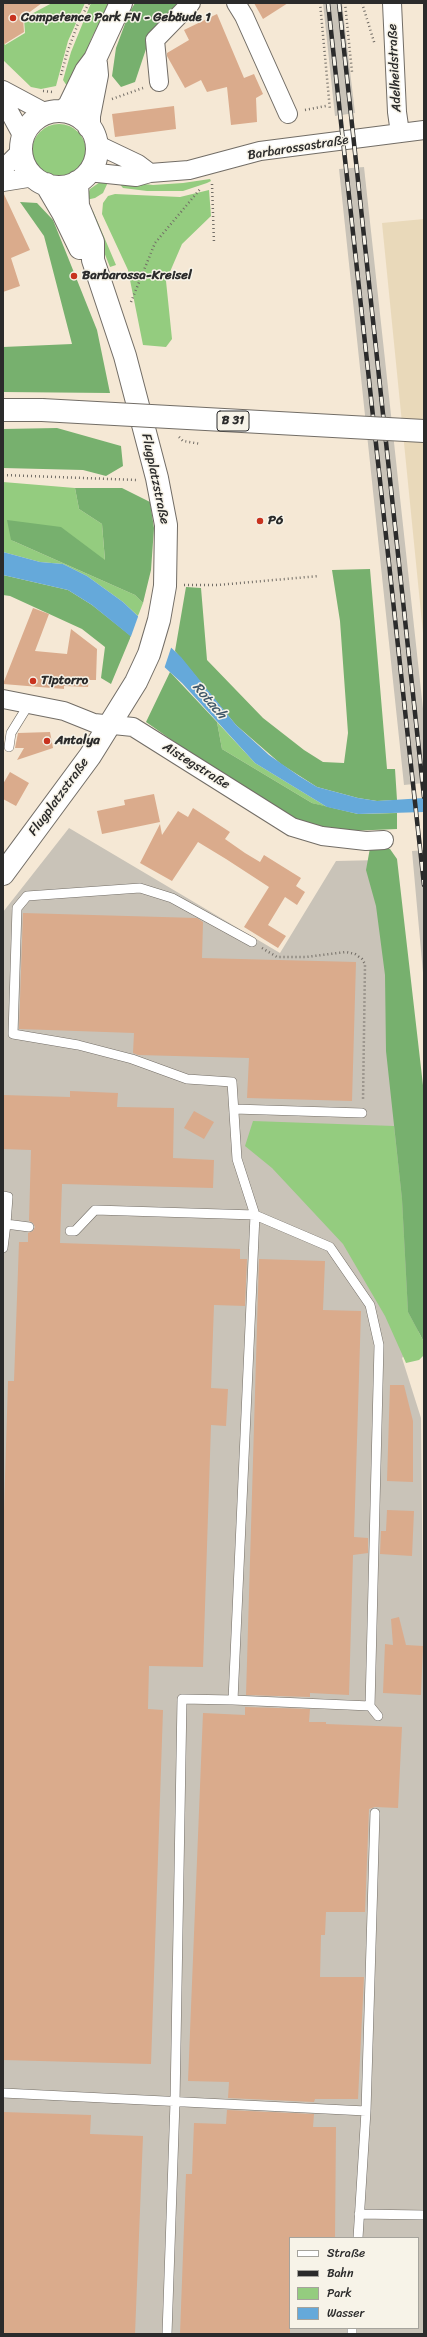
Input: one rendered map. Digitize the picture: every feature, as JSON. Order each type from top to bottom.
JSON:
[{"type":"street","points":[[3,169],[22,144],[28,127],[69,106],[86,71],[95,59],[122,3]]},
{"type":"street","points":[[159,82],[155,40],[191,3]]},
{"type":"street","points":[[236,3],[244,16],[288,114]]},
{"type":"street","name":"Adelheidstraße","points":[[392,3],[397,112],[400,133]]},
{"type":"street","points":[[3,182],[40,181],[56,187],[83,177],[94,164],[93,135],[89,116],[97,75],[95,59]]},
{"type":"street","points":[[3,90],[55,112],[78,116],[93,135],[150,173]]},
{"type":"street","points":[[3,100],[22,144],[23,160],[40,181]]},
{"type":"street","name":"Barbarossastraße","points":[[83,177],[136,177],[150,173],[189,170],[260,151],[424,130]]},
{"type":"street","name":"Flugplatzstraße","points":[[3,874],[110,724],[136,682],[149,654],[159,620],[165,586],[166,525],[158,478],[125,356],[93,260],[92,242],[78,206],[83,177]]},
{"type":"street","name":"Flugplatzstraße","points":[[40,181],[63,213],[80,249],[93,260]]},
{"type":"street","name":"B 31","points":[[3,410],[42,410],[424,431]]},
{"type":"street","name":"Aistegstraße","points":[[3,699],[64,711],[94,723],[133,727],[292,827],[322,836],[366,841],[384,840]]},
{"type":"lane","points":[[9,748],[11,733],[29,704]]},
{"type":"lane","points":[[233,1700],[255,1215],[237,1159],[232,1082],[187,1079],[132,1059],[78,1045],[13,1034],[17,908],[27,896],[140,888],[172,898],[252,942]]},
{"type":"lane","points":[[234,1109],[362,1113]]},
{"type":"lane","points":[[3,1196],[8,1197],[3,1247]]},
{"type":"lane","points":[[70,1231],[75,1231],[95,1210],[255,1215],[330,1247],[370,1305],[379,1345],[370,1706],[378,1716]]},
{"type":"lane","points":[[6,1224],[29,1227]]},
{"type":"lane","points":[[167,2334],[175,2102],[182,1699],[370,1706]]},
{"type":"lane","points":[[358,2237],[366,2112],[375,1813]]},
{"type":"lane","points":[[3,2093],[366,2112]]},
{"type":"lane","points":[[359,2214],[424,2215]]},
{"type":"path","points":[[60,78],[67,53],[79,21],[89,3]]},
{"type":"path","points":[[320,3],[330,110]]},
{"type":"path","points":[[345,3],[352,72]]},
{"type":"path","points":[[362,3],[376,47]]},
{"type":"path","points":[[106,101],[159,82]]},
{"type":"path","points":[[55,112],[53,92],[56,88]]},
{"type":"path","points":[[313,108],[326,106]]},
{"type":"path","points":[[212,184],[214,243]]},
{"type":"path","points":[[131,302],[155,243],[200,188]]},
{"type":"path","points":[[176,433],[183,441],[201,444]]},
{"type":"path","points":[[3,475],[128,481],[158,478]]},
{"type":"path","points":[[188,586],[218,585],[319,576]]},
{"type":"path","points":[[252,942],[277,957],[306,957],[346,952],[355,954],[362,959],[365,964],[362,1113]]},
{"type":"shaded area","points":[[323,3],[342,3],[355,113],[335,116]]},
{"type":"shaded area","points":[[364,167],[424,718],[424,783],[404,785],[339,169]]},
{"type":"shaded area","points":[[424,219],[424,643],[382,223]]},
{"type":"shaded area","points":[[69,828],[280,953],[336,861],[381,860],[424,1310],[416,1341],[402,1358],[421,1418],[424,1721],[424,2334],[3,2334],[3,912]]},
{"type":"shaded area","points":[[424,850],[424,984],[412,851]]},
{"type":"green space","points":[[52,3],[85,3],[68,41],[56,86],[41,89],[31,87],[3,60],[3,39],[5,45],[25,33],[24,18]]},
{"type":"green space","points":[[91,3],[110,3],[92,37],[73,88],[67,86],[63,80],[71,52]]},
{"type":"green space","points":[[135,3],[180,3],[149,40],[135,82],[121,87],[112,76],[116,48],[129,13]]},
{"type":"green space","points":[[59,124],[69,126],[78,132],[84,141],[86,151],[84,161],[78,170],[69,176],[59,178],[49,176],[40,170],[34,161],[32,151],[34,141],[40,132],[49,126]]},
{"type":"green space","points":[[210,179],[211,181],[207,183],[183,191],[147,191],[123,188],[117,181],[153,185]]},
{"type":"green space","points":[[103,180],[109,180],[103,193],[95,198],[86,200],[90,189]]},
{"type":"green space","points":[[209,190],[211,216],[182,244],[166,281],[172,339],[166,347],[143,345],[128,270],[102,214],[103,203],[108,196],[115,194],[180,197]]},
{"type":"green space","points":[[20,202],[37,203],[53,220],[97,330],[110,393],[3,392],[3,347],[72,344],[44,236]]},
{"type":"green space","points":[[86,207],[93,211],[116,265],[110,267]]},
{"type":"green space","points":[[57,428],[121,446],[123,466],[106,476],[83,470],[3,468],[3,429]]},
{"type":"green space","points":[[3,482],[75,488],[79,509],[102,524],[105,561],[11,540],[135,595],[143,603],[138,616],[123,602],[87,576],[63,564],[40,562],[3,552]]},
{"type":"green space","points":[[75,488],[122,488],[150,502],[154,528],[151,570],[143,603],[135,595],[11,540],[7,520],[61,527],[105,560],[102,524],[79,509]]},
{"type":"green space","points":[[370,569],[387,769],[395,769],[397,800],[377,801],[358,798],[317,787],[281,764],[236,725],[175,651],[186,587],[201,588],[207,660],[263,718],[304,750],[323,762],[344,763],[348,733],[340,621],[332,570]]},
{"type":"green space","points":[[3,575],[68,590],[92,605],[131,636],[111,684],[101,678],[105,647],[82,629],[10,596],[3,595]]},
{"type":"green space","points":[[170,672],[217,722],[222,749],[312,803],[358,814],[397,813],[397,829],[324,832],[284,816],[236,785],[146,722]]},
{"type":"green space","points":[[217,722],[255,763],[327,807],[312,803],[222,749]]},
{"type":"green space","points":[[370,848],[390,849],[397,859],[424,1094],[424,1342],[408,1312],[402,1199],[386,1051],[385,975],[376,906],[366,870]]},
{"type":"green space","points":[[253,1121],[394,1126],[402,1199],[408,1312],[424,1342],[424,1355],[419,1360],[406,1363],[385,1316],[343,1244],[272,1168],[245,1146]]},
{"type":"water","name":"Rotach","points":[[3,552],[40,562],[63,564],[87,576],[123,602],[181,657],[236,725],[269,755],[299,776],[317,787],[358,798],[377,801],[424,798],[424,812],[358,814],[327,807],[255,763],[182,683],[129,635],[92,605],[68,590],[3,575]]},
{"type":"pier","points":[[139,614],[172,645],[164,669],[130,639]]},
{"type":"building","name":"Competence Park FN - Gebäude 1","points":[[3,3],[42,3],[23,17],[24,32],[3,45]]},
{"type":"building","points":[[254,3],[288,3],[263,19]]},
{"type":"building","points":[[217,14],[244,78],[254,74],[263,94],[256,98],[257,122],[231,125],[227,87],[207,92],[201,80],[185,88],[167,56],[167,53],[189,40],[184,30]]},
{"type":"building","points":[[174,106],[176,129],[115,137],[112,114]]},
{"type":"building","points":[[3,192],[30,250],[11,258],[20,286],[3,292]]},
{"type":"building","points":[[33,608],[49,614],[35,651],[67,654],[71,629],[97,649],[96,680],[89,680],[88,687],[64,686],[64,689],[3,684]]},
{"type":"building","points":[[50,732],[53,748],[17,760],[24,748],[15,748],[18,733]]},
{"type":"building","points":[[10,772],[29,783],[16,806],[3,799],[3,784]]},
{"type":"building","points":[[154,794],[160,822],[102,834],[97,811],[125,805],[124,800]]},
{"type":"building","points":[[193,808],[230,832],[225,839],[245,853],[260,862],[264,855],[301,878],[296,886],[305,892],[297,905],[285,897],[268,925],[286,936],[278,948],[244,927],[269,887],[226,859],[198,842],[172,881],[140,863],[160,824],[162,835],[178,811],[188,817]]},
{"type":"building","points":[[23,913],[197,918],[203,922],[202,958],[356,962],[352,1101],[247,1098],[249,1058],[138,1055],[133,1053],[134,1033],[19,1029]]},
{"type":"building","points":[[70,1091],[118,1093],[117,1107],[174,1108],[173,1158],[214,1160],[213,1188],[62,1184],[60,1243],[240,1249],[240,1259],[247,1259],[245,1306],[214,1305],[211,1388],[228,1389],[226,1426],[211,1425],[203,1667],[149,1666],[148,1709],[163,1710],[151,2064],[3,2060],[3,1543],[8,1381],[14,1381],[19,1242],[28,1242],[28,1233],[33,1231],[35,1227],[33,1223],[29,1221],[31,1150],[3,1149],[3,1095],[70,1097]]},
{"type":"building","points":[[194,1111],[214,1122],[204,1139],[184,1128]]},
{"type":"building","points":[[259,1259],[325,1261],[323,1310],[361,1311],[354,1537],[368,1538],[368,1553],[353,1555],[349,1695],[310,1693],[310,1697],[246,1695]]},
{"type":"building","points":[[390,1385],[404,1385],[413,1421],[413,1482],[387,1481]]},
{"type":"building","points":[[387,1510],[414,1511],[412,1556],[380,1554],[381,1531],[386,1531]]},
{"type":"building","points":[[399,1617],[406,1645],[423,1646],[421,1695],[383,1693],[385,1644],[393,1645],[391,1619]]},
{"type":"building","points":[[245,1707],[310,1709],[309,1722],[402,1727],[398,1808],[375,1807],[369,1809],[365,1912],[326,1912],[325,1935],[321,1935],[320,1977],[364,1977],[358,2099],[315,2099],[314,2102],[228,2098],[229,2082],[188,2081],[203,1713],[245,1715]]},
{"type":"building","points":[[227,2110],[314,2114],[313,2127],[336,2127],[335,2237],[289,2237],[290,2334],[180,2334],[186,2174],[192,2174],[194,2123],[226,2124]]},
{"type":"building","points":[[3,2112],[91,2115],[90,2134],[143,2136],[135,2334],[3,2334]]},
{"type":"railway","points":[[328,3],[424,885]]},
{"type":"railway","points":[[339,3],[424,797]]},
{"type":"place","name":"Competence Park FN - Gebäude 1","points":[[13,18]]},
{"type":"place","name":"Barbarossa-Kreisel","points":[[74,276]]},
{"type":"place","name":"P6","points":[[260,521]]},
{"type":"place","name":"Tiptorro","points":[[33,681]]},
{"type":"place","name":"Antalya","points":[[47,741]]}]
